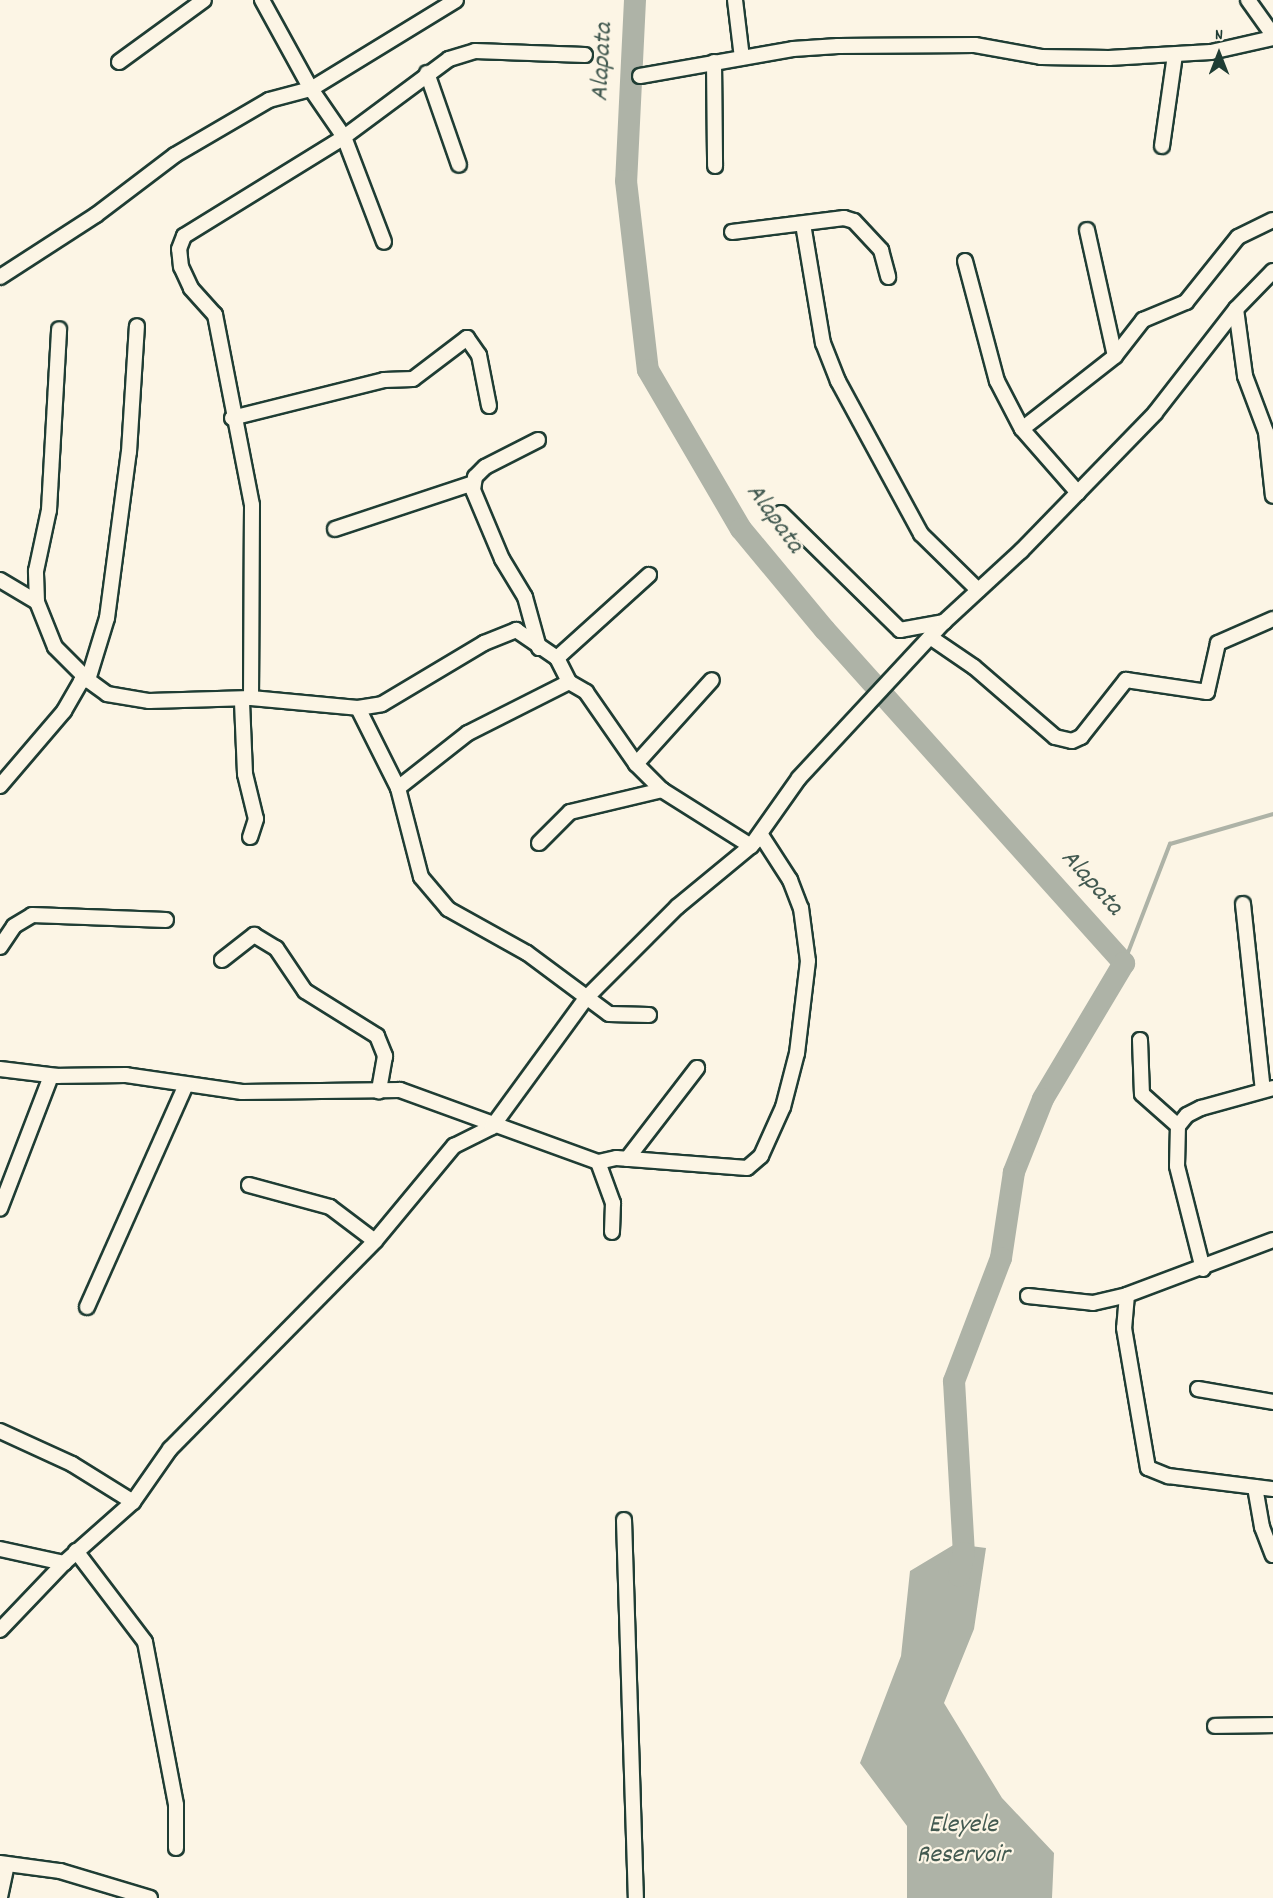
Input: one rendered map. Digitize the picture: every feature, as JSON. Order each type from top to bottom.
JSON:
[{"type":"street","points":[[119,62],[204,0]]},
{"type":"street","points":[[262,0],[311,89],[344,137],[384,242]]},
{"type":"street","points":[[0,277],[96,215],[175,155],[269,100],[311,89],[456,0]]},
{"type":"street","points":[[735,0],[742,58]]},
{"type":"street","points":[[640,76],[714,62],[838,46],[975,45],[1041,57],[1175,55],[1273,36],[1248,0]]},
{"type":"street","points":[[250,837],[256,819],[245,774],[252,505],[232,418],[230,378],[215,315],[191,288],[181,267],[179,249],[184,236],[344,137],[427,73],[449,59],[475,51],[585,55]]},
{"type":"street","points":[[1162,146],[1175,55]]},
{"type":"street","points":[[714,62],[715,166]]},
{"type":"street","points":[[427,73],[459,165]]},
{"type":"street","points":[[1022,429],[1115,356],[1138,325],[1186,302],[1204,286],[1238,237],[1273,220]]},
{"type":"street","points":[[732,232],[854,221],[881,250],[888,277]]},
{"type":"street","points":[[803,224],[823,343],[838,381],[921,534],[978,590]]},
{"type":"street","points":[[1087,230],[1115,356]]},
{"type":"street","points":[[965,261],[997,381],[1022,429],[1078,493]]},
{"type":"street","points":[[751,846],[799,778],[944,622],[1078,493],[1180,386],[1236,309],[1273,271]]},
{"type":"street","points":[[1236,309],[1245,376],[1266,432],[1272,487]]},
{"type":"street","points":[[88,680],[110,608],[110,577],[129,452],[137,326]]},
{"type":"street","points":[[59,329],[49,510],[36,571],[37,602],[55,647],[88,680],[107,694],[127,698],[246,700],[358,708],[382,704],[507,632],[516,630],[557,658],[569,682],[586,693],[636,764],[662,790],[751,846]]},
{"type":"street","points":[[232,418],[384,380],[413,379],[467,338],[478,355],[489,406]]},
{"type":"street","points":[[335,529],[473,483],[485,466],[538,440]]},
{"type":"street","points":[[473,483],[475,500],[502,559],[525,597],[540,648]]},
{"type":"street","points":[[781,513],[900,630],[944,622]]},
{"type":"street","points":[[557,658],[649,575]]},
{"type":"street","points":[[0,580],[37,602]]},
{"type":"street","points":[[930,638],[974,667],[1055,737],[1072,741],[1082,737],[1126,680],[1207,692],[1218,643],[1273,619]]},
{"type":"street","points":[[0,786],[64,711],[81,681],[88,680]]},
{"type":"street","points":[[636,764],[712,681]]},
{"type":"street","points":[[398,788],[468,733],[569,682]]},
{"type":"street","points":[[358,708],[398,788],[421,877],[448,909],[527,953],[609,1014],[649,1015]]},
{"type":"street","points":[[540,843],[570,812],[662,790]]},
{"type":"street","points":[[0,1209],[51,1076],[75,1078],[126,1075],[186,1085],[300,1095],[400,1090],[430,1099],[492,1127],[598,1162],[627,1159],[747,1168],[761,1156],[783,1107],[797,1053],[806,942],[801,908],[786,873],[761,835],[751,846],[677,907],[586,998],[492,1127],[454,1146],[375,1241],[170,1449],[133,1502],[76,1551],[0,1630]]},
{"type":"street","points":[[1203,1269],[1177,1166],[1178,1126],[1187,1115],[1201,1108],[1268,1089],[1243,904]]},
{"type":"street","points":[[0,947],[14,926],[32,915],[166,920]]},
{"type":"street","points":[[222,960],[254,935],[276,948],[305,991],[377,1036],[385,1056],[379,1091]]},
{"type":"street","points":[[1140,1040],[1142,1094],[1178,1126]]},
{"type":"street","points":[[627,1159],[697,1068]]},
{"type":"street","points":[[0,1069],[75,1078]]},
{"type":"street","points":[[87,1307],[186,1085]]},
{"type":"street","points":[[598,1162],[614,1203],[612,1232]]},
{"type":"street","points":[[249,1185],[330,1207],[375,1241]]},
{"type":"street","points":[[1028,1296],[1093,1303],[1127,1295],[1203,1269],[1273,1240]]},
{"type":"street","points":[[1127,1295],[1126,1348],[1148,1468],[1168,1476],[1273,1489]]},
{"type":"street","points":[[1198,1389],[1273,1402]]},
{"type":"street","points":[[0,1431],[72,1464],[133,1502]]},
{"type":"street","points":[[1255,1487],[1262,1527],[1273,1555]]},
{"type":"street","points":[[624,1520],[636,1898]]},
{"type":"street","points":[[0,1549],[64,1563]]},
{"type":"street","points":[[76,1551],[145,1642],[176,1805],[176,1848]]},
{"type":"street","points":[[1215,1725],[1273,1725]]},
{"type":"street","points":[[0,1897],[4,1864],[60,1871],[150,1898]]},
{"type":"water","name":"Eleyele Reservoir","points":[[955,1544],[986,1548],[974,1629],[944,1703],[1002,1798],[1054,1853],[1052,1898],[907,1898],[907,1826],[860,1763],[901,1656],[910,1571]]},
{"type":"waterway","name":"Alapata","points":[[635,0],[626,181],[648,370],[741,529],[825,630],[1124,963],[1043,1099],[1014,1172],[1001,1258],[954,1381],[964,1553],[959,1575]]},
{"type":"waterway","points":[[1124,963],[1170,844],[1273,814]]}]
